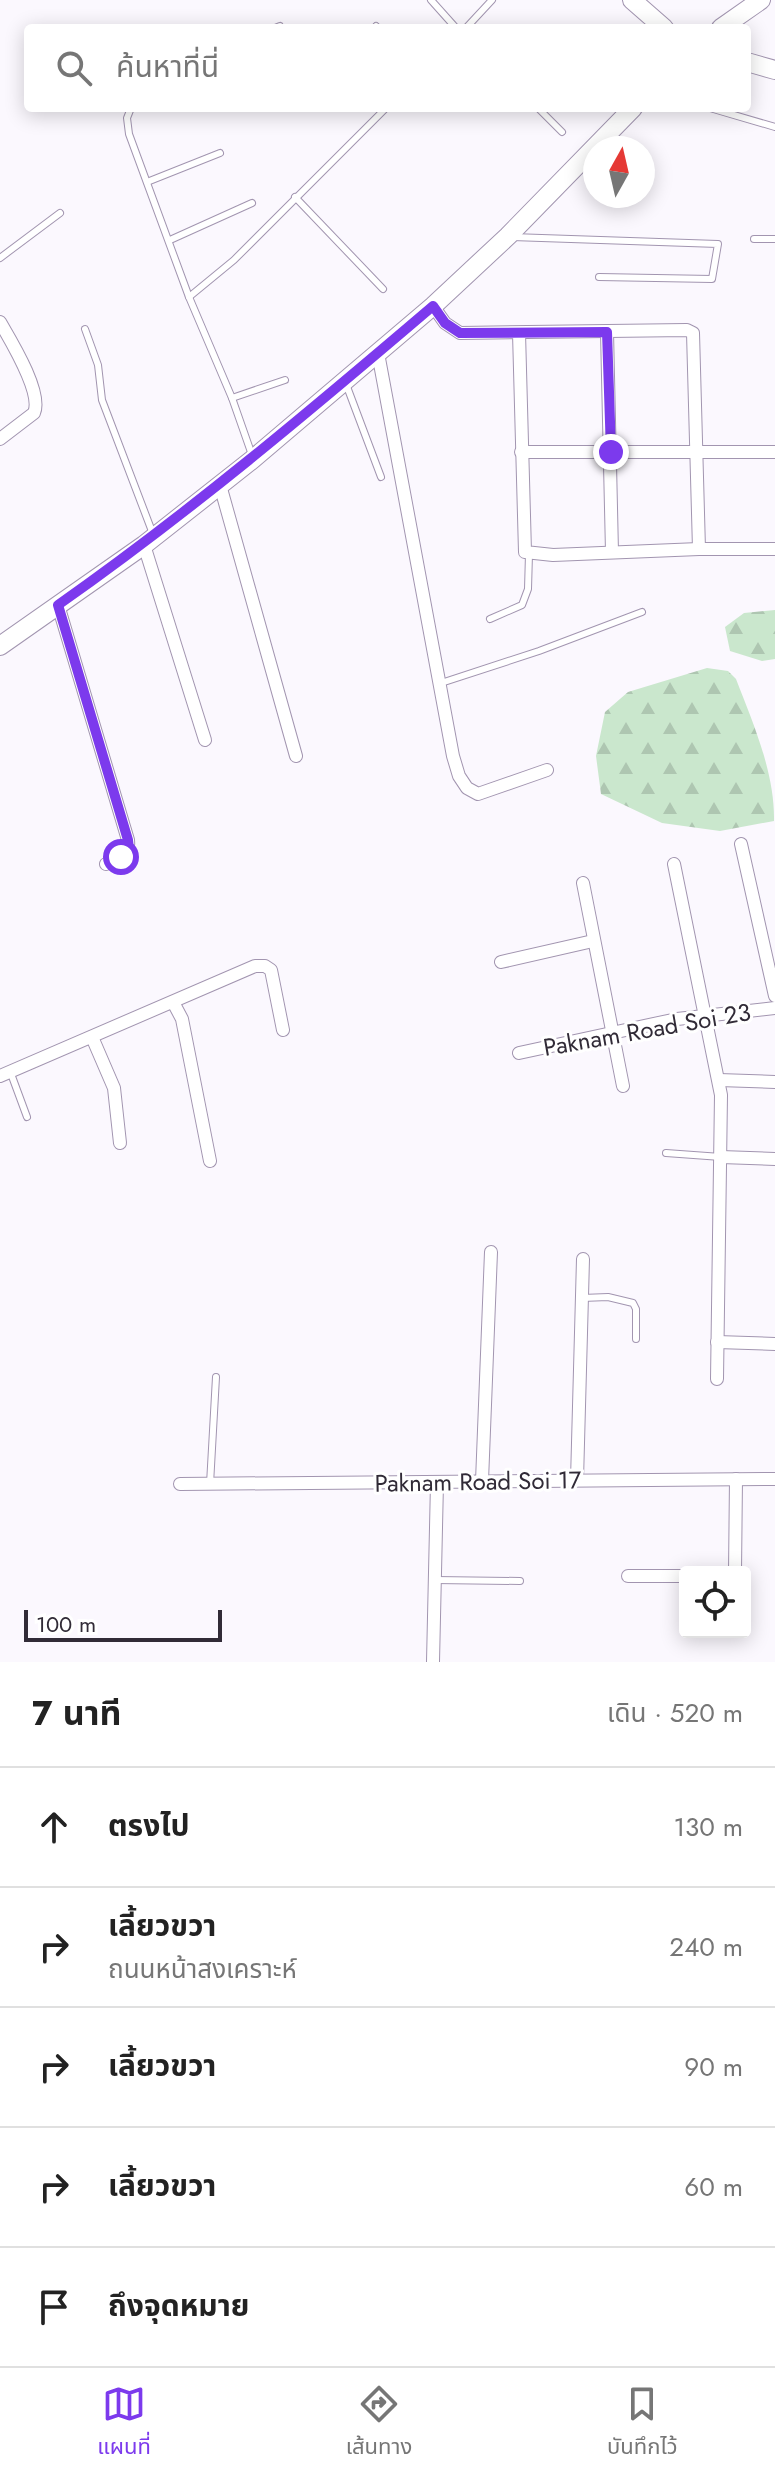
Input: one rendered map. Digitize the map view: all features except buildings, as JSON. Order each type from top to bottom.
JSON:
[{"type":"main road","points":[[632,0],[659,24]]},
{"type":"main road","points":[[727,24],[761,0]]},
{"type":"main road","points":[[751,63],[775,70]]},
{"type":"main road","points":[[0,646],[149,541],[253,459],[378,353],[508,236],[629,112]]},
{"type":"street","points":[[433,306],[445,323],[460,333],[687,330],[693,333],[699,549]]},
{"type":"street","points":[[0,439],[37,408],[37,399],[1,325]]},
{"type":"street","points":[[607,332],[612,552]]},
{"type":"street","points":[[519,333],[523,548],[529,554],[775,549]]},
{"type":"street","points":[[378,353],[455,767],[467,788],[478,794],[547,770]]},
{"type":"street","points":[[521,452],[775,452]]},
{"type":"street","points":[[220,485],[296,756]]},
{"type":"street","points":[[149,541],[205,740]]},
{"type":"street","points":[[58,605],[128,840],[126,854],[106,864]]},
{"type":"street","points":[[741,844],[775,996]]},
{"type":"street","points":[[674,864],[719,1080],[721,1157],[717,1379]]},
{"type":"street","points":[[583,883],[623,1086]]},
{"type":"street","points":[[501,962],[593,941]]},
{"type":"street","points":[[5,1073],[255,966],[265,966],[271,970],[283,1030]]},
{"type":"street","points":[[173,1002],[182,1019],[210,1161]]},
{"type":"street","name":"Paknam Road Soi 23","points":[[519,1053],[706,1015],[775,1008]]},
{"type":"street","points":[[92,1037],[114,1088],[120,1143]]},
{"type":"street","points":[[719,1080],[775,1082]]},
{"type":"street","points":[[721,1157],[775,1159]]},
{"type":"street","points":[[482,1481],[491,1252]]},
{"type":"street","points":[[577,1480],[583,1259]]},
{"type":"street","points":[[717,1342],[775,1344]]},
{"type":"street","points":[[735,1566],[736,1479]]},
{"type":"street","name":"Paknam Road Soi 17","points":[[180,1484],[775,1479]]},
{"type":"street","points":[[433,1662],[437,1483]]},
{"type":"street","points":[[628,1576],[679,1576]]},
{"type":"lane","points":[[431,0],[452,24]]},
{"type":"lane","points":[[470,24],[492,0]]},
{"type":"lane","points":[[129,112],[129,134],[253,459]]},
{"type":"lane","points":[[189,297],[234,260],[382,112]]},
{"type":"lane","points":[[542,112],[562,132]]},
{"type":"lane","points":[[724,112],[775,127]]},
{"type":"lane","points":[[147,182],[220,153]]},
{"type":"lane","points":[[295,197],[383,289]]},
{"type":"lane","points":[[170,240],[252,203]]},
{"type":"lane","points":[[0,258],[60,213]]},
{"type":"lane","points":[[508,236],[718,244],[712,279],[599,277]]},
{"type":"lane","points":[[754,239],[775,239]]},
{"type":"lane","points":[[85,329],[98,365],[102,400],[149,541]]},
{"type":"lane","points":[[232,398],[285,380]]},
{"type":"lane","points":[[345,381],[381,477]]},
{"type":"lane","points":[[490,619],[522,605],[528,589],[529,554]]},
{"type":"lane","points":[[438,684],[539,651],[642,612]]},
{"type":"lane","points":[[5,1073],[27,1117]]},
{"type":"lane","points":[[666,1153],[721,1157]]},
{"type":"lane","points":[[582,1298],[608,1297],[633,1303],[636,1309],[636,1339]]},
{"type":"lane","points":[[210,1484],[216,1377]]},
{"type":"lane","points":[[435,1580],[520,1581]]},
{"type":"green space","points":[[775,610],[775,659],[762,661],[730,651],[725,627],[744,613]]},
{"type":"green space","points":[[707,668],[728,671],[736,679],[767,767],[774,821],[720,831],[662,823],[601,794],[596,756],[605,712],[628,692]]},
{"type":"route","points":[[121,857],[129,849],[128,840],[58,605],[144,545],[253,459],[433,306],[445,323],[460,333],[607,332],[611,452]]}]
